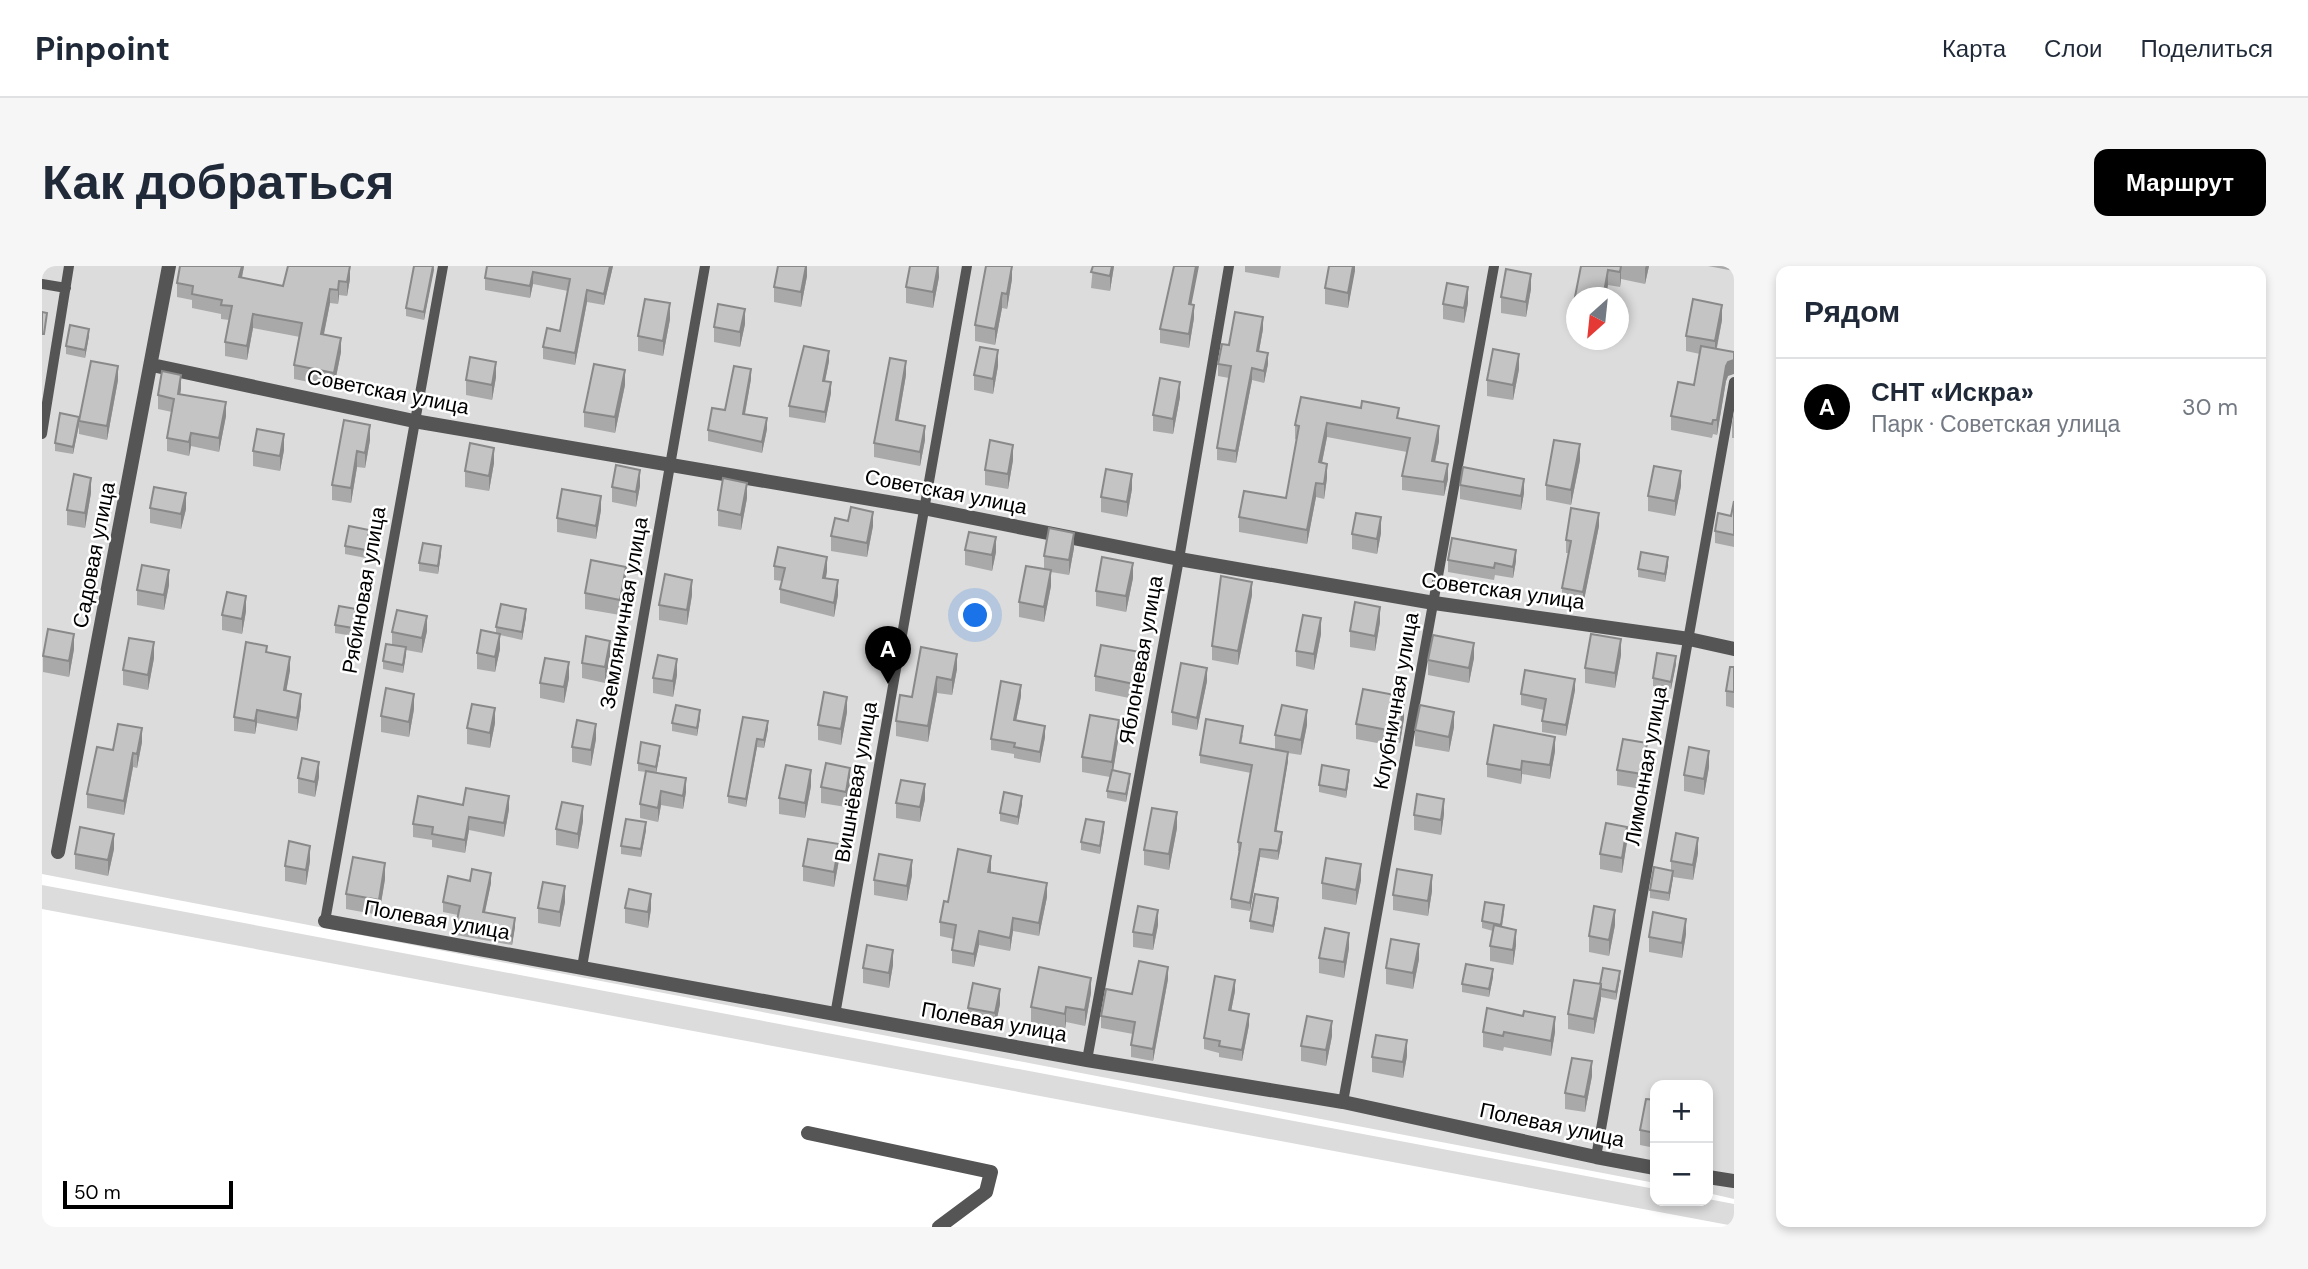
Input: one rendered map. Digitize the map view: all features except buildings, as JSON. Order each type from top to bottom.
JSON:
[{"type":"street","name":"Садовая улица","points":[[58,852],[169,266]]},
{"type":"street","name":"Советская улица","points":[[152,365],[414,421],[923,508],[1179,559],[1434,603],[1689,639],[1734,649]]},
{"type":"street","name":"Полевая улица","points":[[325,921],[1087,1060],[1343,1102],[1650,1167]]},
{"type":"street","points":[[808,1133],[992,1172],[986,1192],[939,1227]]},
{"type":"street","points":[[1713,1178],[1734,1181]]},
{"type":"lane","points":[[42,434],[69,266]]},
{"type":"lane","name":"Рябиновая улица","points":[[325,921],[443,266]]},
{"type":"lane","name":"Земляничная улица","points":[[582,967],[705,266]]},
{"type":"lane","name":"Вишнёвая улица","points":[[835,1015],[967,266]]},
{"type":"lane","name":"Яблоневая улица","points":[[1087,1060],[1179,559],[1229,266]]},
{"type":"lane","name":"Клубничная улица","points":[[1343,1102],[1494,266]]},
{"type":"lane","points":[[42,284],[66,288]]},
{"type":"lane","name":"Лимонная улица","points":[[1596,1157],[1734,382]]},
{"type":"shaded area","points":[[42,266],[1734,266],[1734,1199],[1713,1194],[1713,1080],[1650,1080],[1650,1182],[42,874]]},
{"type":"shaded area","points":[[42,885],[1650,1188],[1650,1206],[1713,1206],[1713,1200],[1734,1204],[1734,1226],[42,909]]},
{"type":"place","name":"СНТ «Искра»","points":[[888,684]]}]
